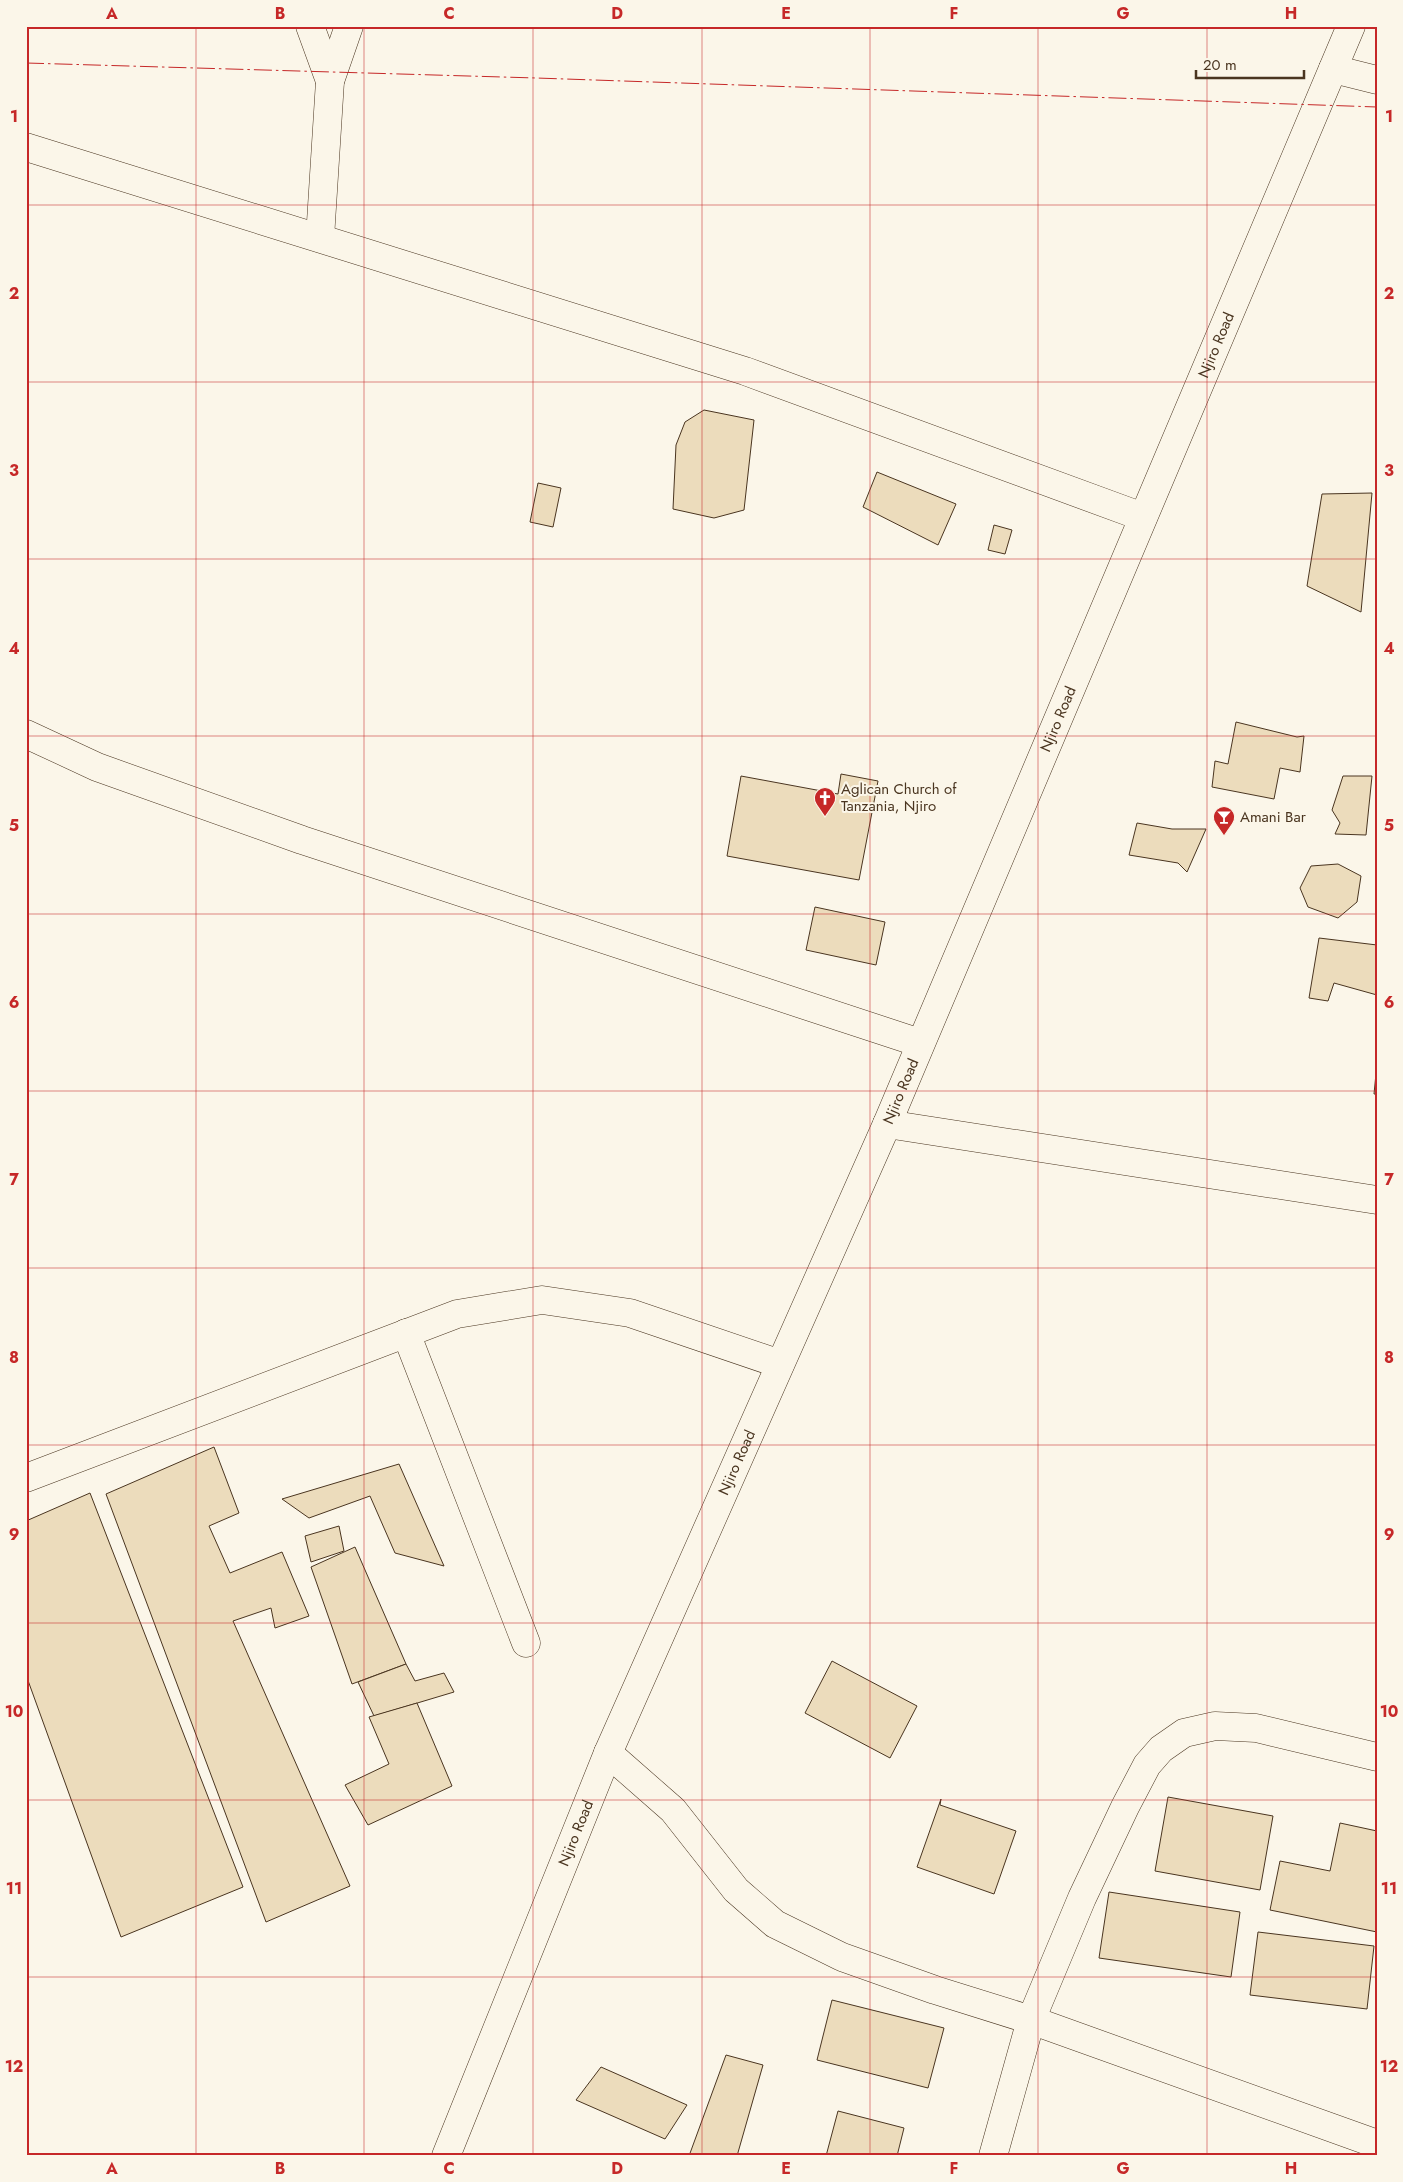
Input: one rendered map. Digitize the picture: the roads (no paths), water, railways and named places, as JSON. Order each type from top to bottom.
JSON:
[{"type":"street","points":[[310,26],[330,81]]},
{"type":"street","points":[[320,238],[330,81],[348,26]]},
{"type":"street","name":"Njiro Road","points":[[446,2156],[608,1753],[886,1124],[1351,26]]},
{"type":"street","points":[[1333,69],[1377,80]]},
{"type":"street","points":[[26,147],[745,371],[1143,517]]},
{"type":"street","points":[[26,734],[97,767],[302,840],[920,1043]]},
{"type":"street","points":[[886,1124],[1377,1200]]},
{"type":"street","points":[[26,1478],[457,1314],[542,1300],[630,1313],[780,1364]]},
{"type":"street","points":[[406,1333],[526,1643]]},
{"type":"street","points":[[993,2156],[1031,2020],[1082,1898],[1125,1807],[1147,1765],[1161,1749],[1184,1733],[1215,1726],[1256,1728],[1377,1757]]},
{"type":"street","points":[[608,1753],[673,1810],[736,1890],[775,1924],[842,1957],[935,1990],[1031,2020],[1377,2144]]},
{"type":"place","name":"Aglican Church of Tanzania, Njiro","points":[[825,817]]},
{"type":"place","name":"Amani Bar","points":[[1224,836]]}]
